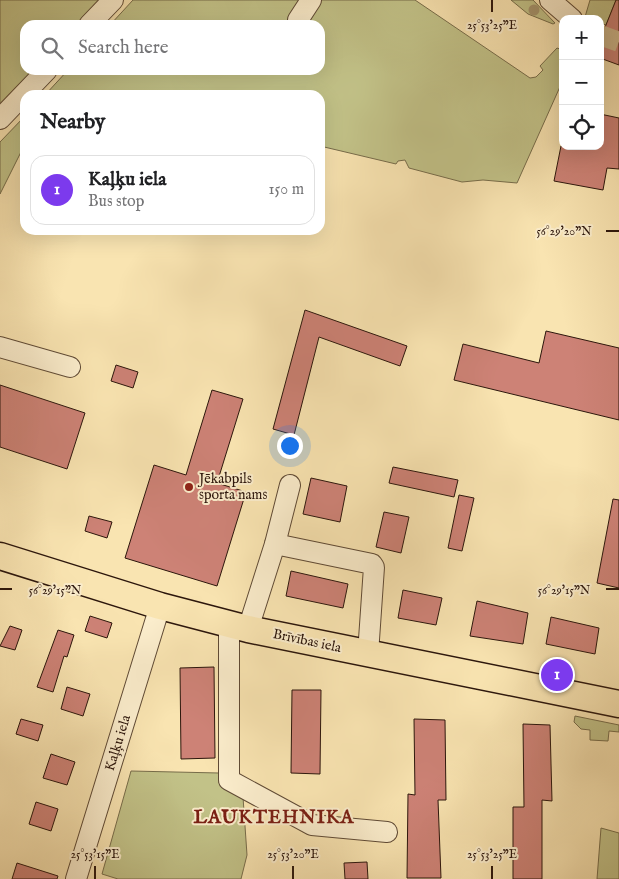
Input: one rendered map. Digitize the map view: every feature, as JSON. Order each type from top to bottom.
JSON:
[{"type":"main road","name":"Brīvības iela","points":[[0,556],[160,606],[239,627],[619,704]]},
{"type":"street","points":[[94,20],[113,0]]},
{"type":"street","points":[[298,20],[311,0]]},
{"type":"street","points":[[550,0],[567,15]]},
{"type":"street","points":[[28,90],[42,75]]},
{"type":"street","points":[[0,120],[20,99]]},
{"type":"street","points":[[0,347],[70,367]]},
{"type":"street","points":[[290,485],[275,544],[239,627],[229,780],[312,825],[387,832]]},
{"type":"street","points":[[275,544],[372,564],[374,567],[368,654]]},
{"type":"street","name":"Kaļķu iela","points":[[76,879],[160,606]]},
{"type":"green space","points":[[0,0],[99,0],[81,20],[20,20],[20,75],[30,75],[0,106]]},
{"type":"green space","points":[[133,0],[415,0],[530,78],[536,77],[543,70],[540,66],[557,48],[559,49],[559,89],[517,183],[483,180],[462,182],[409,168],[405,160],[398,161],[396,164],[325,147],[325,90],[50,90],[63,75],[325,75],[325,20],[115,20]]},
{"type":"green space","points":[[511,0],[533,0],[555,23],[553,24],[528,14]]},
{"type":"green space","points":[[590,0],[616,0],[606,25],[604,24],[604,15],[586,15]]},
{"type":"green space","points":[[20,121],[20,154],[0,194],[0,142]]},
{"type":"green space","points":[[575,716],[619,725],[619,732],[609,731],[608,741],[590,740],[590,730],[581,729],[574,722]]},
{"type":"green space","points":[[131,771],[219,773],[219,783],[243,797],[247,855],[241,879],[118,879],[102,874]]},
{"type":"green space","points":[[601,828],[619,833],[619,879],[597,879]]},
{"type":"building","points":[[616,0],[619,0],[619,65],[604,59],[604,30]]},
{"type":"building","points":[[604,115],[619,118],[619,169],[607,168],[603,190],[554,181],[560,150],[604,150]]},
{"type":"building","points":[[305,310],[407,346],[400,366],[319,337],[294,435],[273,429]]},
{"type":"building","points":[[546,331],[619,348],[619,420],[454,380],[463,344],[539,363]]},
{"type":"building","points":[[116,365],[138,372],[133,388],[111,381]]},
{"type":"building","points":[[0,385],[85,413],[67,469],[0,447]]},
{"type":"building","name":"Jēkabpils sporta nams","points":[[212,390],[243,399],[217,483],[246,492],[217,586],[125,558],[154,465],[186,475]]},
{"type":"building","points":[[393,467],[458,480],[454,497],[389,483]]},
{"type":"building","points":[[311,478],[347,486],[340,522],[303,514]]},
{"type":"building","points":[[459,495],[474,498],[462,551],[448,548]]},
{"type":"building","points":[[613,499],[619,500],[619,588],[597,583]]},
{"type":"building","points":[[384,512],[409,517],[401,553],[376,547]]},
{"type":"building","points":[[89,516],[112,522],[107,538],[85,531]]},
{"type":"building","points":[[291,571],[348,584],[343,608],[286,596]]},
{"type":"building","points":[[403,590],[442,598],[436,625],[398,618]]},
{"type":"building","points":[[477,601],[528,613],[523,644],[470,636]]},
{"type":"building","points":[[90,616],[112,623],[107,638],[85,631]]},
{"type":"building","points":[[551,617],[599,628],[595,654],[546,644]]},
{"type":"building","points":[[10,626],[22,630],[15,650],[0,646]]},
{"type":"building","points":[[58,630],[74,635],[67,657],[64,656],[53,692],[37,687]]},
{"type":"building","points":[[214,667],[215,758],[181,759],[180,668]]},
{"type":"building","points":[[67,687],[90,694],[83,716],[61,709]]},
{"type":"building","points":[[292,690],[321,690],[320,774],[291,773]]},
{"type":"building","points":[[21,719],[43,725],[38,741],[16,734]]},
{"type":"building","points":[[414,719],[445,720],[446,800],[438,800],[441,878],[407,878],[408,794],[415,795]]},
{"type":"building","points":[[523,724],[550,725],[552,801],[542,800],[542,879],[513,879],[513,807],[524,807]]},
{"type":"building","points":[[51,754],[75,762],[67,785],[43,778]]},
{"type":"building","points":[[36,802],[58,809],[51,831],[29,824]]},
{"type":"building","points":[[367,862],[368,879],[345,879],[344,863]]},
{"type":"building","points":[[17,863],[58,876],[57,879],[12,879]]},
{"type":"tunnel","points":[[604,36],[619,42]]},
{"type":"place","name":"Jēkabpils sporta nams","points":[[189,487]]},
{"type":"place","name":"Kaļķu iela","points":[[557,675]]},
{"type":"district","name":"LAUKTEHNIKA","points":[[274,818]]}]
